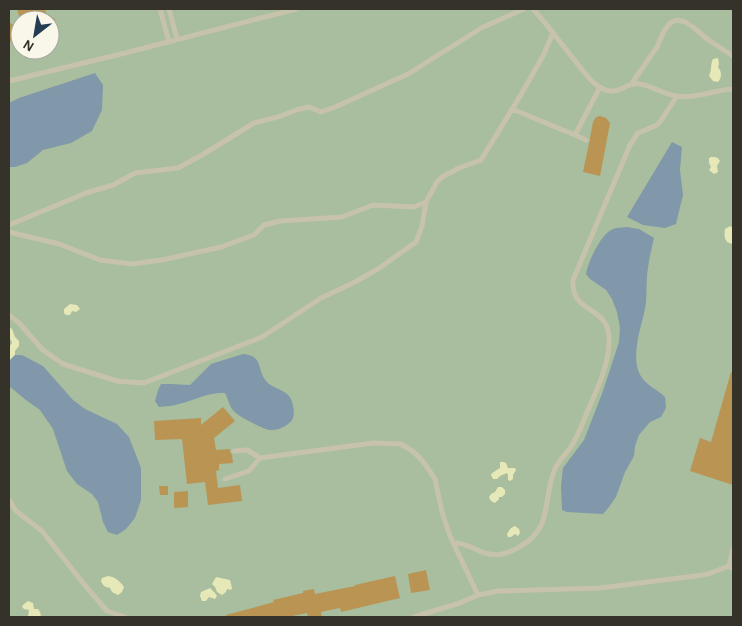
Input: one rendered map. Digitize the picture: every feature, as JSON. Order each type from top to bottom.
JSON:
[{"type":"lane","points":[[160,9],[169,42]]},
{"type":"lane","points":[[169,9],[177,40]]},
{"type":"lane","points":[[9,81],[296,9]]},
{"type":"lane","points":[[9,224],[86,193],[113,185],[135,173],[178,168],[254,123],[309,107],[321,112],[333,108],[408,74],[483,27],[524,9]]},
{"type":"lane","points":[[533,9],[594,83],[611,91],[618,90],[632,83],[657,47],[664,31],[670,23],[677,20],[693,27],[733,56]]},
{"type":"lane","points":[[9,316],[43,350],[63,364],[117,381],[144,383],[262,338],[321,298],[378,269],[416,242],[422,226],[426,202],[437,182],[442,176],[481,160],[544,54],[553,33]]},
{"type":"lane","points":[[632,83],[643,84],[668,95],[676,96],[702,95],[733,89]]},
{"type":"lane","points":[[575,135],[600,87]]},
{"type":"lane","points":[[453,543],[496,555],[521,546],[538,532],[545,517],[551,478],[557,464],[572,445],[579,432],[600,384],[607,358],[609,338],[607,327],[601,317],[576,299],[573,280],[630,144],[638,133],[657,125],[676,96]]},
{"type":"lane","points":[[512,109],[586,140]]},
{"type":"lane","points":[[9,232],[59,244],[100,260],[132,264],[162,260],[221,247],[254,235],[264,226],[280,221],[342,217],[373,205],[414,207],[426,202]]},
{"type":"lane","points":[[234,450],[247,450],[260,458],[373,443],[401,444],[418,455],[436,479],[442,512],[453,543],[478,596]]},
{"type":"lane","points":[[225,479],[249,471],[260,458]]},
{"type":"lane","points":[[9,500],[16,511],[42,531],[107,611],[125,617]]},
{"type":"lane","points":[[9,512],[16,511]]},
{"type":"lane","points":[[414,617],[498,591],[600,588],[708,574],[731,568],[733,549]]},
{"type":"shaded area","points":[[9,9],[733,9],[733,617],[9,617]]},
{"type":"sand","points":[[718,58],[718,67],[721,75],[718,82],[713,81],[709,76],[713,59]]},
{"type":"sand","points":[[709,158],[717,158],[720,161],[717,166],[718,172],[714,174],[709,170],[711,167]]},
{"type":"sand","points":[[730,226],[733,228],[733,244],[726,241],[725,237],[725,229]]},
{"type":"sand","points":[[70,304],[77,305],[80,309],[76,312],[72,311],[70,315],[66,315],[64,309]]},
{"type":"sand","points":[[9,327],[19,341],[19,346],[15,351],[15,355],[9,361],[9,347],[12,343],[9,338]]},
{"type":"sand","points":[[500,462],[506,463],[508,468],[515,468],[513,479],[510,481],[508,480],[507,473],[497,479],[493,479],[491,475],[500,468]]},
{"type":"sand","points":[[498,487],[502,487],[505,490],[505,494],[499,497],[495,503],[489,497]]},
{"type":"sand","points":[[515,526],[519,529],[520,533],[518,536],[515,534],[508,537],[507,534]]},
{"type":"sand","points":[[113,577],[124,587],[118,595],[102,583],[102,578]]},
{"type":"sand","points":[[216,577],[230,580],[231,590],[227,589],[222,595],[217,592],[212,584]]},
{"type":"sand","points":[[210,588],[217,596],[215,599],[209,597],[206,601],[202,601],[201,592]]},
{"type":"sand","points":[[28,601],[33,603],[34,609],[38,609],[41,615],[39,617],[28,617],[29,610],[22,607]]},
{"type":"water","points":[[95,73],[103,85],[102,110],[92,131],[71,143],[43,150],[27,163],[9,167],[9,103]]},
{"type":"water","points":[[672,142],[682,147],[680,170],[683,195],[676,224],[665,228],[643,225],[627,217]]},
{"type":"water","points":[[627,227],[639,229],[654,238],[648,264],[646,303],[636,351],[636,361],[642,378],[665,397],[666,408],[661,417],[650,422],[639,435],[634,456],[625,472],[616,497],[603,514],[567,512],[562,510],[561,486],[563,468],[584,440],[619,342],[620,328],[612,299],[606,290],[586,274],[592,256],[607,233],[613,229]]},
{"type":"water","points":[[243,354],[254,357],[266,381],[286,393],[291,399],[294,411],[293,418],[283,427],[277,430],[267,429],[242,417],[232,409],[225,393],[207,395],[169,406],[159,407],[155,401],[161,384],[190,385],[211,364]]},
{"type":"water","points":[[15,355],[22,355],[43,366],[73,400],[85,409],[117,424],[129,437],[141,468],[141,500],[135,518],[126,529],[117,535],[108,532],[103,522],[98,502],[92,494],[77,484],[67,471],[53,429],[40,410],[9,386],[9,361]]},
{"type":"building","points":[[17,9],[45,10],[17,10]]},
{"type":"building","points":[[9,22],[10,42],[9,42]]},
{"type":"building","points":[[596,117],[606,118],[610,123],[600,176],[583,172],[593,122]]},
{"type":"building","points":[[731,372],[733,372],[733,485],[690,471],[700,438],[711,442]]},
{"type":"building","points":[[223,407],[235,421],[214,438],[216,450],[230,449],[233,463],[219,464],[219,470],[216,471],[218,488],[240,485],[242,501],[208,505],[205,482],[187,484],[182,439],[155,440],[154,421],[201,418],[201,425]]},
{"type":"building","points":[[159,486],[168,486],[168,495],[160,495]]},
{"type":"building","points":[[188,491],[188,507],[174,508],[174,492]]},
{"type":"building","points":[[426,570],[430,590],[411,593],[408,574]]},
{"type":"building","points":[[395,576],[400,598],[341,612],[340,608],[321,612],[322,617],[308,617],[307,613],[288,617],[226,617],[226,615],[274,602],[273,600],[303,593],[303,591],[314,589],[315,594]]}]
